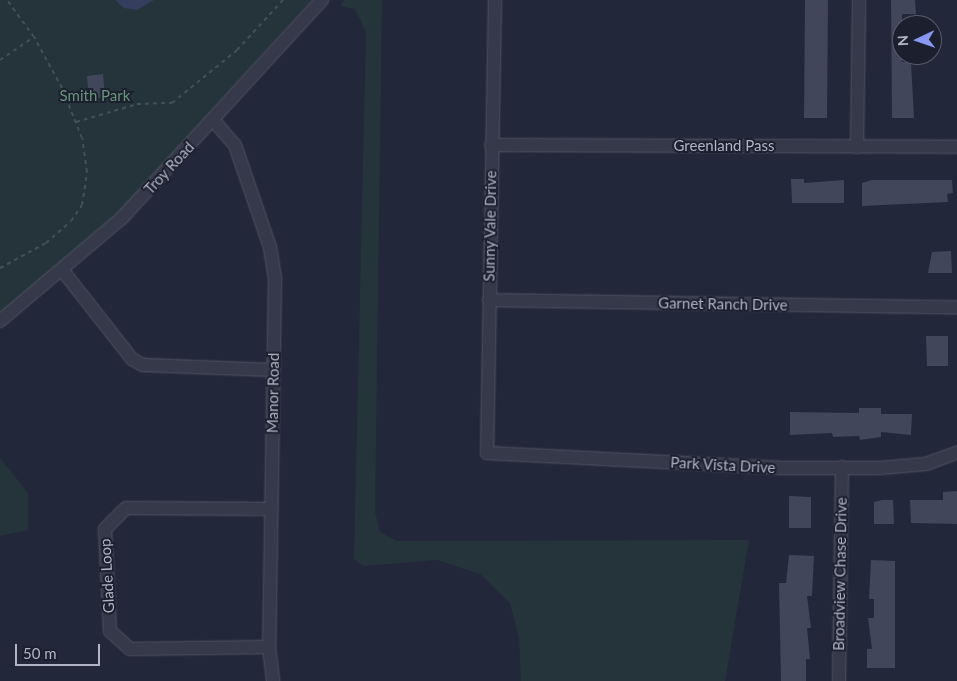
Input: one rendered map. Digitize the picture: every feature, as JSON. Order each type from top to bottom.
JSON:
[{"type":"street","name":"Troy Road","points":[[0,321],[63,271],[122,218],[322,0]]},
{"type":"street","name":"Sunny Vale Drive","points":[[487,453],[491,145],[496,0]]},
{"type":"street","points":[[857,147],[859,0]]},
{"type":"street","name":"Manor Road","points":[[213,120],[235,145],[270,247],[275,279],[269,648],[273,681]]},
{"type":"street","name":"Greenland Pass","points":[[491,145],[957,148]]},
{"type":"street","points":[[63,271],[132,359],[143,365],[273,370]]},
{"type":"street","name":"Garnet Ranch Drive","points":[[489,300],[957,307]]},
{"type":"street","name":"Park Vista Drive","points":[[487,453],[779,468],[911,467],[957,453]]},
{"type":"street","name":"Broadview Chase Drive","points":[[838,681],[842,467]]},
{"type":"street","name":"Glade Loop","points":[[269,648],[130,648],[110,631],[104,529],[126,508],[270,509]]},
{"type":"path","points":[[0,268],[52,238],[82,204],[87,172],[76,122],[34,37],[7,0]]},
{"type":"path","points":[[76,122],[137,104],[162,105],[177,100],[237,50],[283,0]]},
{"type":"path","points":[[0,60],[34,37]]},
{"type":"green space","name":"Smith Park","points":[[0,0],[311,0],[89,246],[0,314]]},
{"type":"green space","points":[[344,0],[382,0],[375,512],[380,532],[397,541],[749,540],[725,681],[521,681],[519,638],[510,603],[480,574],[437,560],[363,566],[354,559],[366,32],[355,9],[340,6]]},
{"type":"green space","points":[[0,458],[28,493],[28,530],[0,536]]},
{"type":"water","points":[[115,0],[154,0],[137,10],[124,8]]},
{"type":"building","points":[[805,0],[828,0],[827,118],[804,118]]},
{"type":"building","points":[[891,0],[915,0],[916,14],[892,15],[892,65],[911,65],[914,118],[892,118]]},
{"type":"building","points":[[103,74],[105,97],[89,99],[87,76]]},
{"type":"building","points":[[791,179],[804,179],[804,183],[844,180],[844,203],[792,203]]},
{"type":"building","points":[[872,180],[952,180],[953,193],[947,194],[948,202],[862,206],[862,183]]},
{"type":"building","points":[[951,251],[952,273],[928,273],[932,252]]},
{"type":"building","points":[[926,336],[948,336],[948,366],[927,366]]},
{"type":"building","points":[[859,408],[881,408],[881,414],[912,414],[911,435],[881,432],[881,437],[860,440],[859,436],[833,437],[832,433],[790,435],[790,412],[859,413]]},
{"type":"building","points":[[957,491],[957,524],[911,523],[910,500],[943,500],[943,492]]},
{"type":"building","points":[[789,496],[811,497],[811,528],[789,528]]},
{"type":"building","points":[[893,500],[894,524],[874,524],[874,502]]},
{"type":"building","points":[[789,555],[814,556],[812,596],[807,596],[811,628],[807,628],[810,659],[806,659],[806,681],[781,681],[779,583],[786,583]]},
{"type":"building","points":[[871,560],[895,561],[895,668],[867,668],[867,649],[872,649],[868,618],[874,618],[874,599],[869,599]]}]
